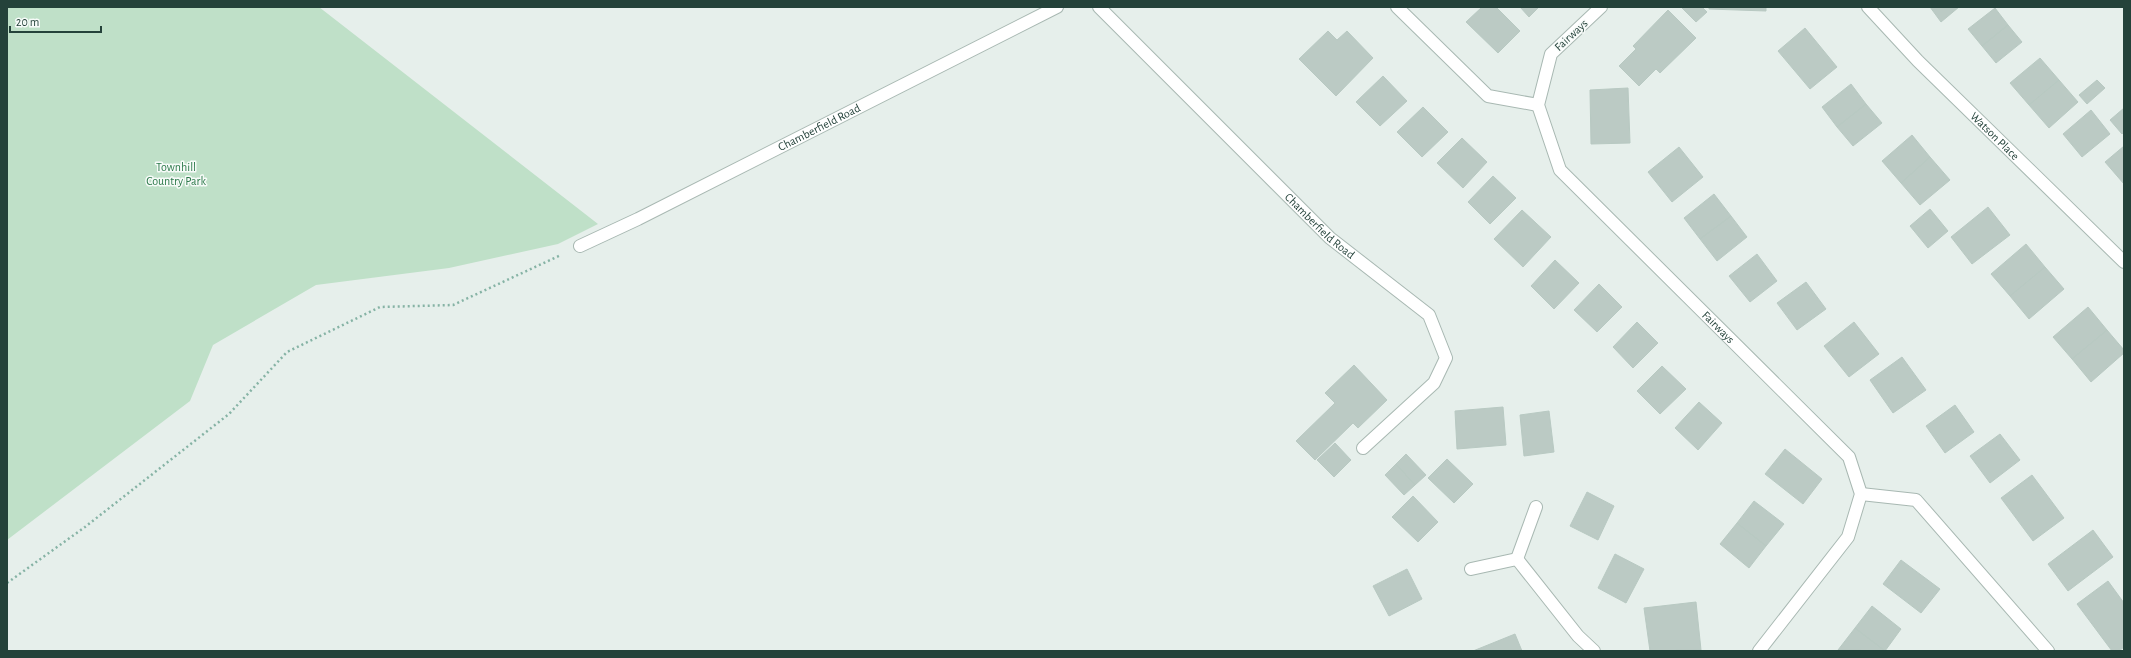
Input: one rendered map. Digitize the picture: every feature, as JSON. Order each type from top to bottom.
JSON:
[{"type":"street","name":"Chamberfield Road","points":[[580,246],[638,219],[1057,7]]},
{"type":"street","name":"Chamberfield Road","points":[[1099,7],[1330,238],[1429,314],[1446,358],[1434,383],[1364,448]]},
{"type":"street","points":[[1397,7],[1488,96],[1538,105]]},
{"type":"street","name":"Fairways","points":[[1601,7],[1551,54],[1538,105],[1560,170],[1849,456],[1861,494]]},
{"type":"street","name":"Watson Place","points":[[1868,7],[1918,60],[2124,262]]},
{"type":"street","points":[[1759,651],[1848,537],[1861,494],[1916,500],[2048,651]]},
{"type":"street","points":[[1517,559],[1536,507]]},
{"type":"street","points":[[1471,569],[1517,559]]},
{"type":"street","points":[[1517,559],[1578,636],[1594,651]]},
{"type":"path","points":[[7,582],[85,527],[230,414],[287,352],[380,307],[453,305],[580,246]]},
{"type":"green space","name":"Townhill Country Park","points":[[7,7],[319,7],[598,224],[558,244],[449,268],[316,285],[213,345],[190,401],[7,540]]},
{"type":"building","points":[[1482,7],[1496,7],[1520,31],[1498,53],[1466,22]]},
{"type":"building","points":[[1520,7],[1539,7],[1529,17]]},
{"type":"building","points":[[1681,7],[1702,7],[1707,12],[1696,22]]},
{"type":"building","points":[[1709,7],[1766,7],[1766,11],[1709,9]]},
{"type":"building","points":[[1930,7],[1959,7],[1941,22]]},
{"type":"building","points":[[1995,8],[2008,25],[1982,46],[1968,29]]},
{"type":"building","points":[[1668,10],[1696,38],[1660,73],[1656,69],[1639,86],[1619,66],[1636,49],[1633,46]]},
{"type":"building","points":[[2008,25],[2022,42],[1996,63],[1982,46]]},
{"type":"building","points":[[1805,28],[1837,67],[1810,89],[1778,51]]},
{"type":"building","points":[[1328,31],[1337,40],[1347,31],[1373,58],[1336,96],[1299,59]]},
{"type":"building","points":[[2040,58],[2059,80],[2029,105],[2010,83]]},
{"type":"building","points":[[1383,76],[1407,101],[1380,126],[1356,102]]},
{"type":"building","points":[[2059,80],[2078,102],[2049,128],[2029,105]]},
{"type":"building","points":[[2097,80],[2105,88],[2087,104],[2079,95]]},
{"type":"building","points":[[1851,84],[1866,104],[1837,127],[1822,107]]},
{"type":"building","points":[[1628,88],[1630,143],[1591,144],[1590,90]]},
{"type":"building","points":[[1866,104],[1882,123],[1853,146],[1837,127]]},
{"type":"building","points":[[1423,107],[1448,132],[1422,157],[1397,132]]},
{"type":"building","points":[[2124,108],[2124,132],[2122,134],[2110,120]]},
{"type":"building","points":[[2091,110],[2110,134],[2082,157],[2063,134]]},
{"type":"building","points":[[1912,135],[1930,157],[1901,183],[1882,161]]},
{"type":"building","points":[[1462,138],[1487,162],[1463,188],[1437,163]]},
{"type":"building","points":[[2124,146],[2124,184],[2105,162]]},
{"type":"building","points":[[1679,147],[1703,177],[1672,202],[1648,172]]},
{"type":"building","points":[[1930,157],[1950,180],[1920,205],[1901,183]]},
{"type":"building","points":[[1493,176],[1516,198],[1490,224],[1468,202]]},
{"type":"building","points":[[1714,194],[1731,216],[1700,239],[1684,218]]},
{"type":"building","points":[[1988,207],[2010,235],[1972,264],[1951,237]]},
{"type":"building","points":[[1930,209],[1948,231],[1928,248],[1910,226]]},
{"type":"building","points":[[1522,210],[1551,237],[1523,267],[1494,239]]},
{"type":"building","points":[[1731,216],[1747,237],[1717,261],[1700,239]]},
{"type":"building","points":[[2026,244],[2045,267],[2010,296],[1991,274]]},
{"type":"building","points":[[1757,254],[1777,281],[1750,302],[1729,276]]},
{"type":"building","points":[[1555,260],[1579,283],[1554,309],[1531,286]]},
{"type":"building","points":[[2045,267],[2064,289],[2029,319],[2010,296]]},
{"type":"building","points":[[1806,282],[1826,309],[1797,330],[1777,303]]},
{"type":"building","points":[[1599,284],[1622,307],[1597,332],[1574,310]]},
{"type":"building","points":[[2088,307],[2107,330],[2072,359],[2053,337]]},
{"type":"building","points":[[1637,322],[1658,343],[1633,368],[1613,347]]},
{"type":"building","points":[[1854,322],[1879,354],[1849,377],[1824,346]]},
{"type":"building","points":[[2107,330],[2124,350],[2124,353],[2091,382],[2072,359]]},
{"type":"building","points":[[1902,357],[1926,390],[1893,413],[1870,380]]},
{"type":"building","points":[[1354,365],[1387,400],[1358,428],[1353,423],[1315,460],[1296,441],[1335,403],[1325,393]]},
{"type":"building","points":[[1662,366],[1686,389],[1660,414],[1637,391]]},
{"type":"building","points":[[1699,402],[1722,423],[1698,450],[1675,428]]},
{"type":"building","points":[[1955,405],[1974,432],[1945,453],[1926,426]]},
{"type":"building","points":[[1503,407],[1506,445],[1457,449],[1455,411]]},
{"type":"building","points":[[1549,411],[1554,452],[1524,456],[1520,415]]},
{"type":"building","points":[[2000,434],[2020,460],[1990,483],[1970,456]]},
{"type":"building","points":[[1335,443],[1351,460],[1334,477],[1317,460]]},
{"type":"building","points":[[1785,449],[1822,479],[1803,504],[1765,474]]},
{"type":"building","points":[[1406,454],[1426,475],[1415,485],[1396,464]]},
{"type":"building","points":[[1447,459],[1473,484],[1454,503],[1428,478]]},
{"type":"building","points":[[1396,464],[1415,485],[1404,495],[1385,475]]},
{"type":"building","points":[[2032,475],[2064,518],[2033,541],[2001,498]]},
{"type":"building","points":[[1587,492],[1614,506],[1598,540],[1570,526]]},
{"type":"building","points":[[1413,496],[1438,522],[1418,542],[1392,517]]},
{"type":"building","points":[[1754,501],[1784,524],[1766,546],[1737,523]]},
{"type":"building","points":[[1737,523],[1766,546],[1749,568],[1720,544]]},
{"type":"building","points":[[2093,530],[2113,557],[2068,591],[2048,564]]},
{"type":"building","points":[[1615,554],[1644,569],[1626,603],[1598,588]]},
{"type":"building","points":[[1901,560],[1940,589],[1921,613],[1883,584]]},
{"type":"building","points":[[1407,569],[1422,599],[1389,616],[1373,586]]},
{"type":"building","points":[[2108,581],[2124,603],[2124,647],[2119,651],[2112,651],[2077,604]]},
{"type":"building","points":[[1696,602],[1701,650],[1650,651],[1644,608]]},
{"type":"building","points":[[1872,606],[1901,629],[1885,651],[1855,628]]},
{"type":"building","points":[[1855,628],[1885,651],[1838,650]]},
{"type":"building","points":[[1515,634],[1522,651],[1473,651]]}]
